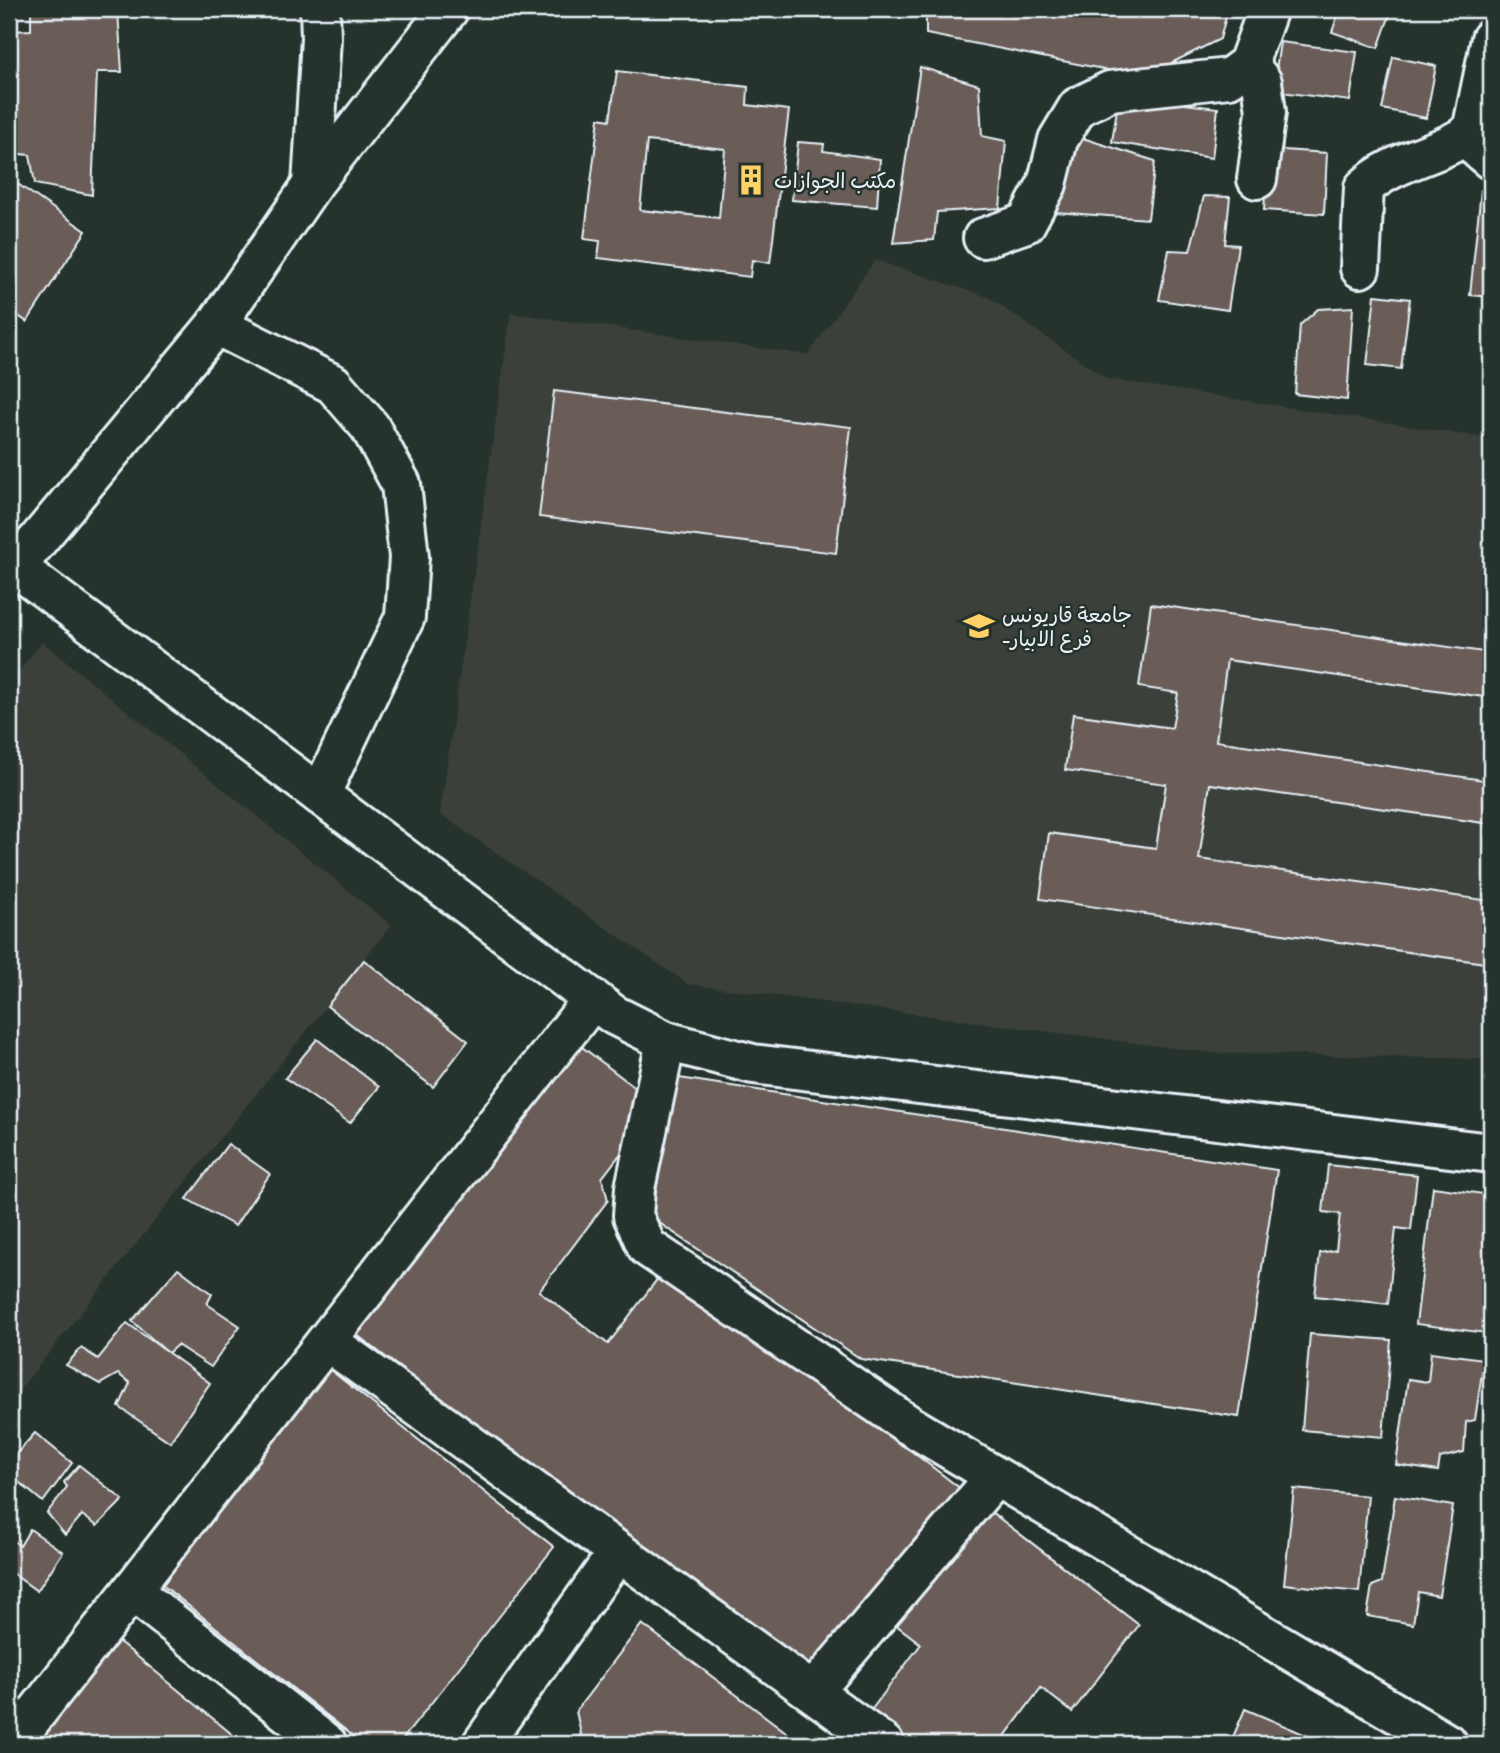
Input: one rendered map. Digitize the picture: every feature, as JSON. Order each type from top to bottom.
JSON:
[{"type":"street","points":[[312,185],[321,38],[320,9]]},
{"type":"street","points":[[449,9],[312,185],[216,325],[11,568],[614,1015],[666,1041],[753,1064],[1491,1153]]},
{"type":"street","points":[[983,238],[1026,223],[1047,184],[1058,140],[1079,107],[1110,91],[1229,78],[1248,64],[1268,9]]},
{"type":"street","points":[[1360,268],[1364,188],[1378,174],[1455,144],[1482,146],[1491,39]]},
{"type":"street","points":[[1248,64],[1262,82],[1266,112],[1257,179]]},
{"type":"street","points":[[216,325],[333,384],[370,427],[401,484],[409,557],[405,617],[320,795]]},
{"type":"street","points":[[12,1744],[593,999]]},
{"type":"street","points":[[666,1041],[635,1188],[633,1216],[647,1247],[909,1425],[1448,1744]]},
{"type":"street","points":[[327,1341],[884,1744]]},
{"type":"street","points":[[813,1692],[995,1477]]},
{"type":"street","points":[[482,1744],[618,1552]]},
{"type":"street","points":[[132,1591],[327,1744]]},
{"type":"shaded area","name":"جامعة قاريونس -فرع الابيار","points":[[875,260],[988,297],[1107,379],[1491,439],[1491,1018],[1486,1059],[1212,1053],[688,984],[440,814],[511,313],[808,355]]},
{"type":"shaded area","points":[[42,642],[391,925],[9,1403],[9,683]]},
{"type":"building","points":[[31,9],[118,11],[122,72],[97,72],[92,195],[35,184],[30,155],[9,153],[9,31],[31,30]]},
{"type":"building","points":[[926,9],[1228,9],[1220,39],[1143,77],[926,34]]},
{"type":"building","points":[[1340,9],[1392,9],[1378,48],[1332,32]]},
{"type":"building","points":[[1280,42],[1357,52],[1350,101],[1273,91]]},
{"type":"building","points":[[1393,57],[1436,66],[1426,118],[1382,109]]},
{"type":"building","points":[[920,67],[979,85],[982,136],[1006,141],[1000,208],[937,212],[934,240],[893,243]]},
{"type":"building","name":"مكتب الجوازات","points":[[617,71],[748,87],[747,105],[789,110],[770,263],[752,260],[750,277],[598,258],[600,241],[584,239],[599,118],[610,120]],"holes":[[[647,141],[725,149],[719,218],[640,210]]]},
{"type":"building","points":[[1119,96],[1218,108],[1212,158],[1112,142]]},
{"type":"building","points":[[1073,135],[1155,161],[1148,219],[1055,212]]},
{"type":"building","points":[[798,142],[824,144],[823,151],[880,159],[877,207],[792,200]]},
{"type":"building","points":[[1268,149],[1327,153],[1324,214],[1264,210]]},
{"type":"building","points":[[9,178],[86,231],[27,322],[9,309]]},
{"type":"building","points":[[1481,190],[1491,191],[1491,297],[1470,295]]},
{"type":"building","points":[[1204,196],[1230,197],[1225,244],[1238,245],[1228,310],[1159,300],[1169,250],[1190,251]]},
{"type":"building","points":[[1375,295],[1410,299],[1401,369],[1367,365]]},
{"type":"building","points":[[1353,307],[1347,400],[1295,394],[1300,325],[1318,309]]},
{"type":"building","points":[[554,391],[851,427],[836,553],[539,517]]},
{"type":"building","points":[[1151,604],[1491,653],[1491,698],[1227,660],[1216,741],[1491,781],[1491,824],[1210,784],[1199,859],[1491,901],[1485,963],[1040,899],[1049,833],[1156,848],[1166,784],[1065,770],[1073,714],[1172,728],[1178,693],[1139,687]]},
{"type":"building","points":[[364,960],[468,1041],[433,1087],[327,1006]]},
{"type":"building","points":[[565,1034],[658,1105],[602,1178],[608,1200],[539,1291],[608,1344],[668,1265],[1139,1625],[1072,1712],[1041,1688],[999,1744],[894,1744],[863,1721],[921,1644],[871,1606],[812,1684],[344,1325]]},
{"type":"building","points":[[317,1039],[379,1087],[350,1123],[285,1078]]},
{"type":"building","points":[[673,1077],[1277,1170],[1239,1417],[861,1359],[652,1218]]},
{"type":"building","points":[[228,1144],[270,1174],[235,1226],[187,1199]]},
{"type":"building","points":[[1328,1165],[1417,1175],[1411,1230],[1396,1228],[1388,1304],[1315,1296],[1320,1253],[1336,1250],[1340,1214],[1323,1212]]},
{"type":"building","points":[[1433,1187],[1491,1195],[1491,1293],[1486,1333],[1416,1324]]},
{"type":"building","points":[[178,1268],[212,1294],[207,1304],[240,1326],[211,1367],[177,1345],[168,1353],[132,1321]]},
{"type":"building","points":[[127,1323],[210,1383],[170,1442],[119,1407],[130,1383],[118,1374],[100,1384],[66,1365],[81,1348],[98,1359]]},
{"type":"building","points":[[1310,1334],[1391,1340],[1383,1437],[1302,1430]]},
{"type":"building","points":[[1431,1352],[1484,1359],[1475,1420],[1466,1422],[1464,1452],[1440,1458],[1438,1471],[1396,1465],[1408,1379],[1428,1382]]},
{"type":"building","points":[[324,1365],[554,1547],[399,1744],[363,1744],[156,1580]]},
{"type":"building","points":[[35,1433],[72,1463],[43,1502],[9,1474],[9,1462]]},
{"type":"building","points":[[79,1465],[123,1500],[97,1526],[82,1515],[65,1535],[47,1513],[67,1487],[64,1482]]},
{"type":"building","points":[[1294,1489],[1368,1496],[1359,1592],[1284,1584]]},
{"type":"building","points":[[1395,1496],[1453,1506],[1439,1596],[1418,1592],[1413,1624],[1367,1616],[1372,1586],[1382,1582]]},
{"type":"building","points":[[30,1529],[63,1552],[37,1591],[9,1571],[9,1537],[20,1546]]},
{"type":"building","points":[[642,1624],[802,1744],[573,1744],[581,1734],[576,1711]]},
{"type":"building","points":[[117,1640],[244,1744],[32,1744]]},
{"type":"building","points":[[1245,1709],[1327,1744],[1230,1744]]},
{"type":"place","name":"مكتب الجوازات","points":[[751,180]]},
{"type":"place","name":"جامعة قاريونس -فرع الابيار","points":[[979,626]]}]
